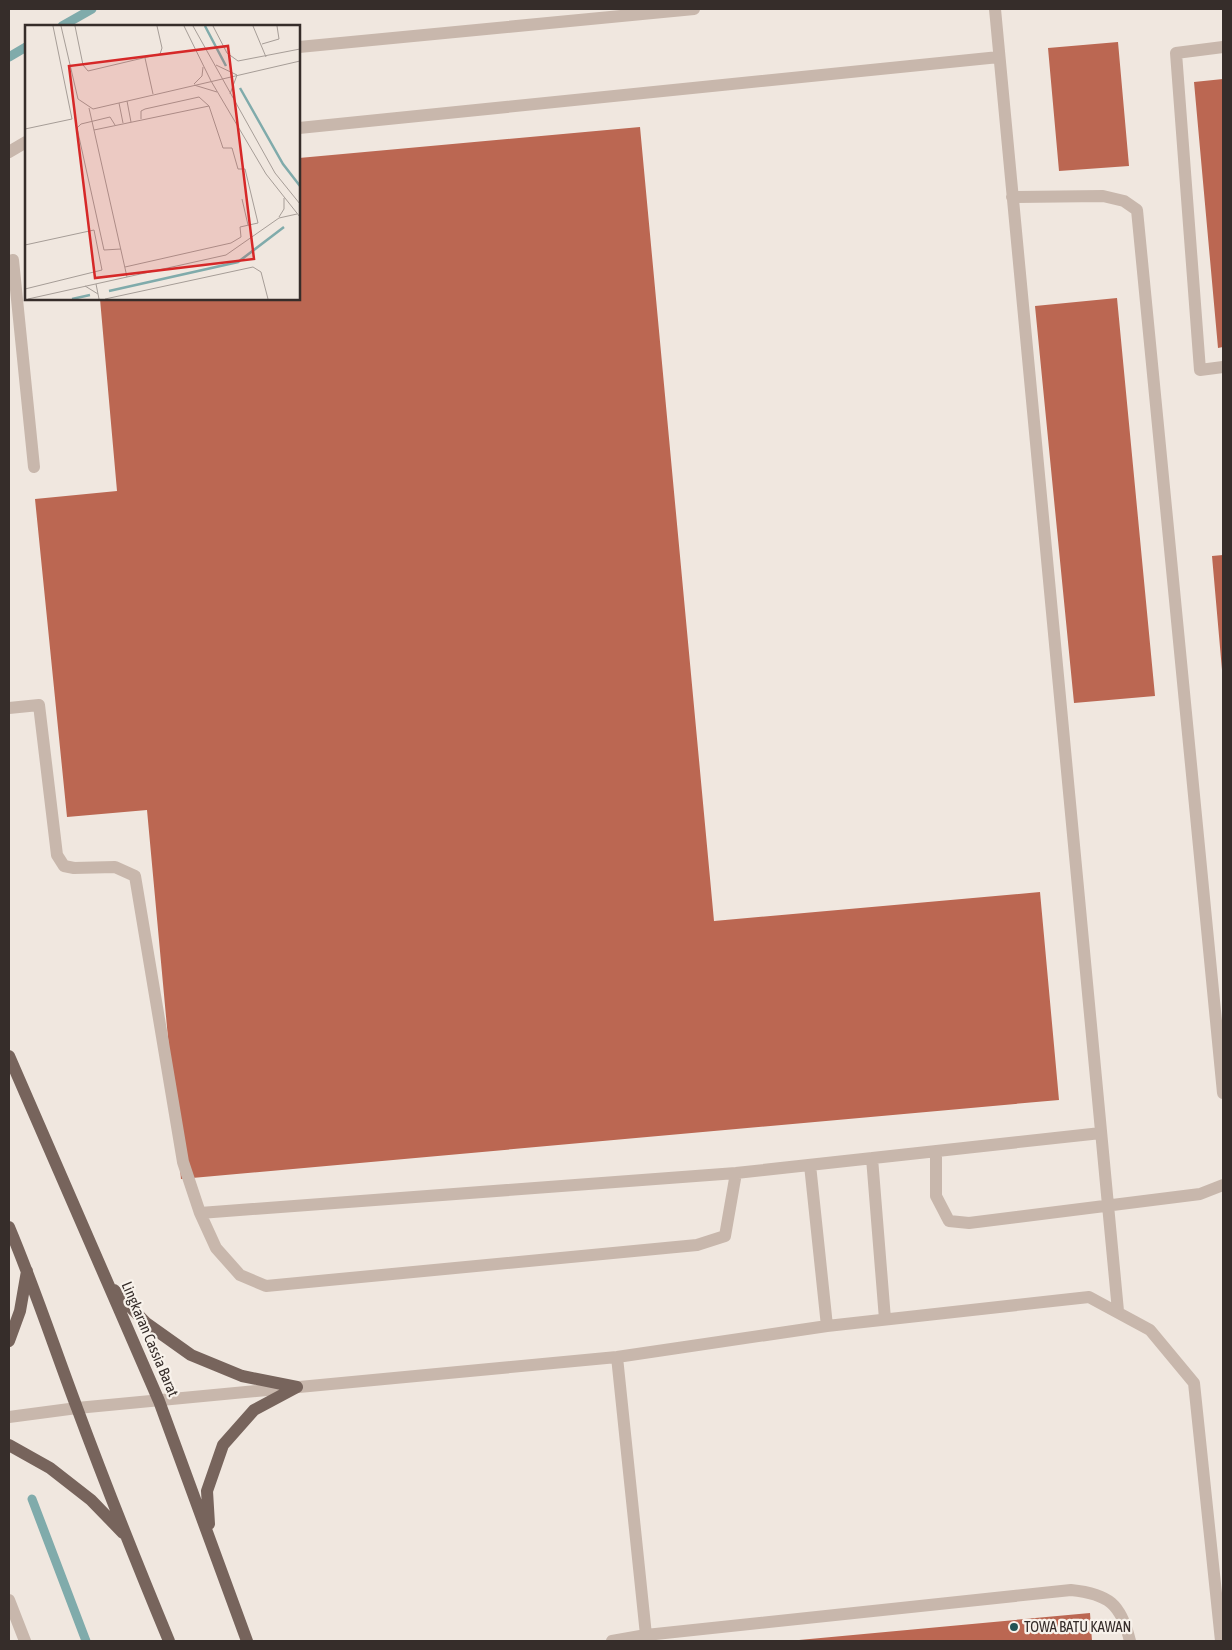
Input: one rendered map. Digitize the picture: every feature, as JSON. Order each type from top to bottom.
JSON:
[{"type":"main road","name":"Lingkaran Cassia Barat","points":[[9,1056],[159,1401],[247,1641]]},
{"type":"main road","points":[[9,1227],[27,1270],[126,1537],[169,1641]]},
{"type":"main road","points":[[9,1341],[20,1311],[27,1270]]},
{"type":"main road","points":[[108,1283],[146,1323],[191,1355],[242,1376],[297,1388]]},
{"type":"main road","points":[[210,1538],[207,1491],[223,1445],[254,1410],[297,1388]]},
{"type":"main road","points":[[9,1445],[50,1468],[91,1500],[126,1537]]},
{"type":"street","points":[[300,47],[694,9]]},
{"type":"street","points":[[995,9],[1118,1311]]},
{"type":"street","points":[[1223,47],[1176,53],[1200,370],[1223,367]]},
{"type":"street","points":[[300,128],[999,57]]},
{"type":"street","points":[[9,152],[25,143]]},
{"type":"street","points":[[1012,197],[1103,196],[1124,201],[1136,210],[1223,1093]]},
{"type":"street","points":[[25,259],[11,260],[34,467]]},
{"type":"street","points":[[9,708],[38,705],[56,856],[64,866],[74,868],[115,867],[135,876],[183,1162],[200,1213],[216,1248],[240,1275],[266,1286],[697,1245],[725,1236],[736,1173]]},
{"type":"street","points":[[200,1213],[736,1173],[1101,1133]]},
{"type":"street","points":[[936,1151],[936,1196],[949,1221],[970,1223],[1200,1194],[1223,1186]]},
{"type":"street","points":[[872,1158],[885,1319]]},
{"type":"street","points":[[810,1165],[827,1326]]},
{"type":"street","points":[[9,1417],[77,1408],[617,1357],[827,1326],[1089,1297],[1150,1330],[1194,1383],[1221,1641]]},
{"type":"street","points":[[617,1357],[646,1635]]},
{"type":"street","points":[[612,1641],[646,1635],[1071,1590],[1093,1592],[1112,1603],[1125,1620],[1130,1641]]},
{"type":"street","points":[[9,1600],[25,1641]]},
{"type":"building","points":[[1118,42],[1129,166],[1059,171],[1048,48]]},
{"type":"building","points":[[1223,79],[1223,347],[1218,348],[1194,82]]},
{"type":"building","points":[[640,127],[714,921],[1040,892],[1059,1100],[181,1179],[147,810],[67,817],[35,499],[117,491],[100,300],[300,300],[300,158]]},
{"type":"building","points":[[1117,298],[1155,696],[1074,703],[1035,306]]},
{"type":"building","points":[[1223,555],[1223,670],[1222,670],[1212,556]]},
{"type":"building","name":"TOWA BATU KAWAN","points":[[1090,1613],[1092,1641],[799,1641],[799,1640]]},
{"type":"waterway","points":[[64,25],[92,9]]},
{"type":"waterway","points":[[9,57],[25,48]]},
{"type":"waterway","points":[[32,1499],[86,1641]]},
{"type":"place","name":"TOWA BATU KAWAN","points":[[1014,1627]]}]
